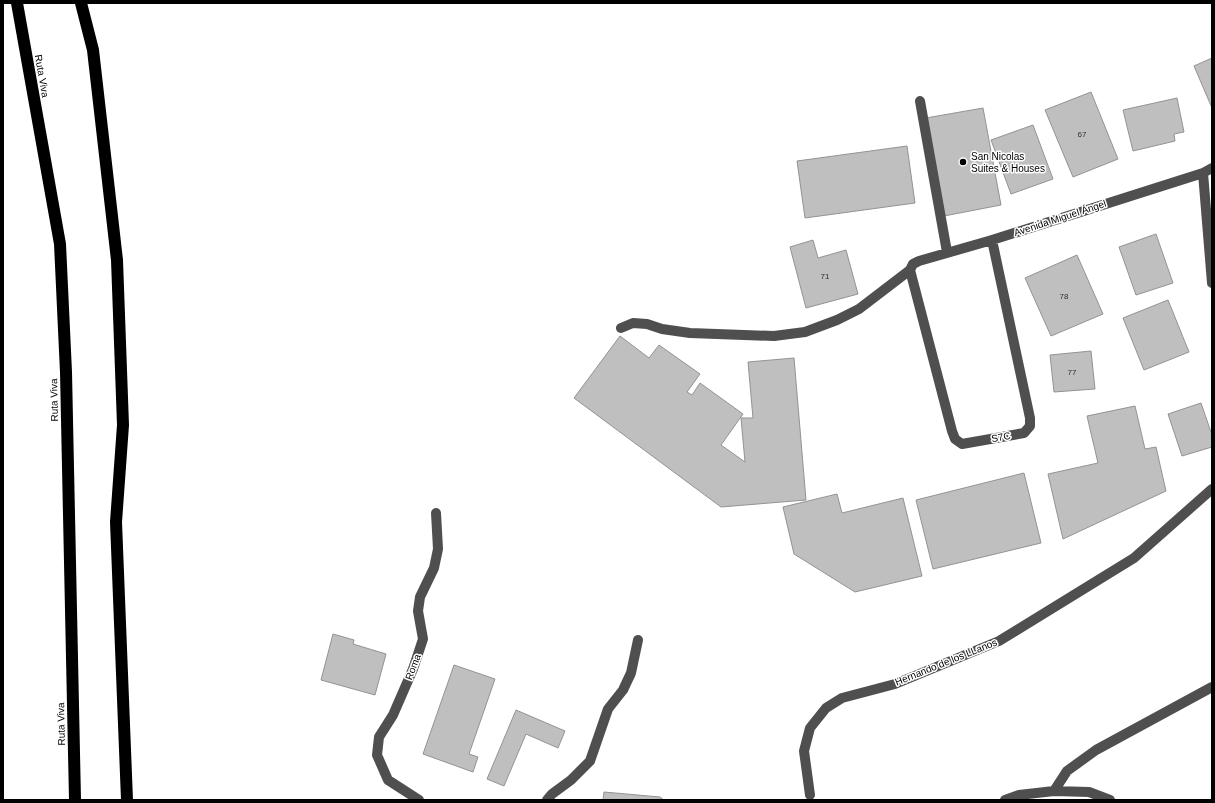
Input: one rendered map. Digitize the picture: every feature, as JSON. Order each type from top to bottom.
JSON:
[{"type":"highway","name":"Ruta Viva","points":[[16,3],[60,244],[66,372],[75,800]]},
{"type":"highway","points":[[81,3],[93,50],[117,260],[123,424],[116,522],[127,800]]},
{"type":"street","points":[[920,101],[947,252]]},
{"type":"street","name":"Avenida Miguel Ángel","points":[[621,328],[633,322],[647,324],[662,329],[690,333],[774,336],[805,332],[837,320],[859,309],[910,270],[913,264],[919,261],[992,240],[1202,173],[1212,168]]},
{"type":"street","points":[[1202,173],[1212,283]]},
{"type":"street","name":"S7C","points":[[910,270],[955,439],[962,444],[1024,433],[1030,426],[1030,418],[992,240]]},
{"type":"street","name":"Hernando de los LLanos","points":[[812,798],[804,751],[810,728],[826,708],[842,698],[895,684],[999,641],[1134,558],[1212,489]]},
{"type":"street","name":"Roma","points":[[419,800],[388,780],[378,755],[379,737],[393,715],[413,669],[423,639],[418,611],[420,597],[434,568],[438,550],[436,513]]},
{"type":"street","points":[[547,800],[552,794],[571,780],[590,761],[608,709],[623,690],[631,673],[638,640]]},
{"type":"street","points":[[1054,791],[1067,771],[1096,750],[1212,687]]},
{"type":"street","points":[[1005,800],[1019,795],[1054,791],[1089,792],[1110,800]]},
{"type":"building","points":[[1212,58],[1212,108],[1194,66]]},
{"type":"building","points":[[1091,92],[1118,159],[1073,177],[1045,110]]},
{"type":"building","points":[[1177,98],[1184,132],[1174,134],[1175,141],[1133,151],[1123,110]]},
{"type":"building","name":"San Nicolas Suites & Houses","points":[[983,108],[1001,205],[944,216],[926,118]]},
{"type":"building","points":[[1033,125],[1053,179],[1011,194],[991,140]]},
{"type":"building","points":[[907,146],[915,203],[805,218],[797,161]]},
{"type":"building","points":[[1156,234],[1173,283],[1136,295],[1119,247]]},
{"type":"building","points":[[813,240],[818,258],[846,250],[858,294],[806,308],[790,247]]},
{"type":"building","points":[[1077,255],[1103,314],[1051,336],[1025,278]]},
{"type":"building","points":[[1168,300],[1189,352],[1144,370],[1123,318]]},
{"type":"building","points":[[620,336],[649,358],[659,345],[700,374],[687,392],[692,395],[700,383],[743,414],[721,445],[745,462],[741,418],[753,418],[748,362],[794,358],[806,500],[721,507],[574,398]]},
{"type":"building","points":[[1091,351],[1095,389],[1054,392],[1050,355]]},
{"type":"building","points":[[1201,403],[1212,435],[1212,447],[1182,456],[1168,414]]},
{"type":"building","points":[[1135,406],[1145,449],[1156,447],[1166,491],[1063,539],[1048,474],[1098,463],[1087,416]]},
{"type":"building","points":[[1024,473],[1041,543],[933,569],[916,500]]},
{"type":"building","points":[[837,494],[842,513],[903,498],[922,576],[855,592],[794,554],[783,507]]},
{"type":"building","points":[[333,634],[354,640],[353,644],[386,654],[375,695],[321,680]]},
{"type":"building","points":[[454,665],[495,679],[469,754],[478,757],[473,772],[423,754]]},
{"type":"building","points":[[516,710],[565,731],[558,748],[526,734],[504,786],[487,779]]},
{"type":"building","points":[[604,792],[660,797],[664,800],[603,800]]},
{"type":"place","name":"San Nicolas Suites & Houses","points":[[963,162]]}]
